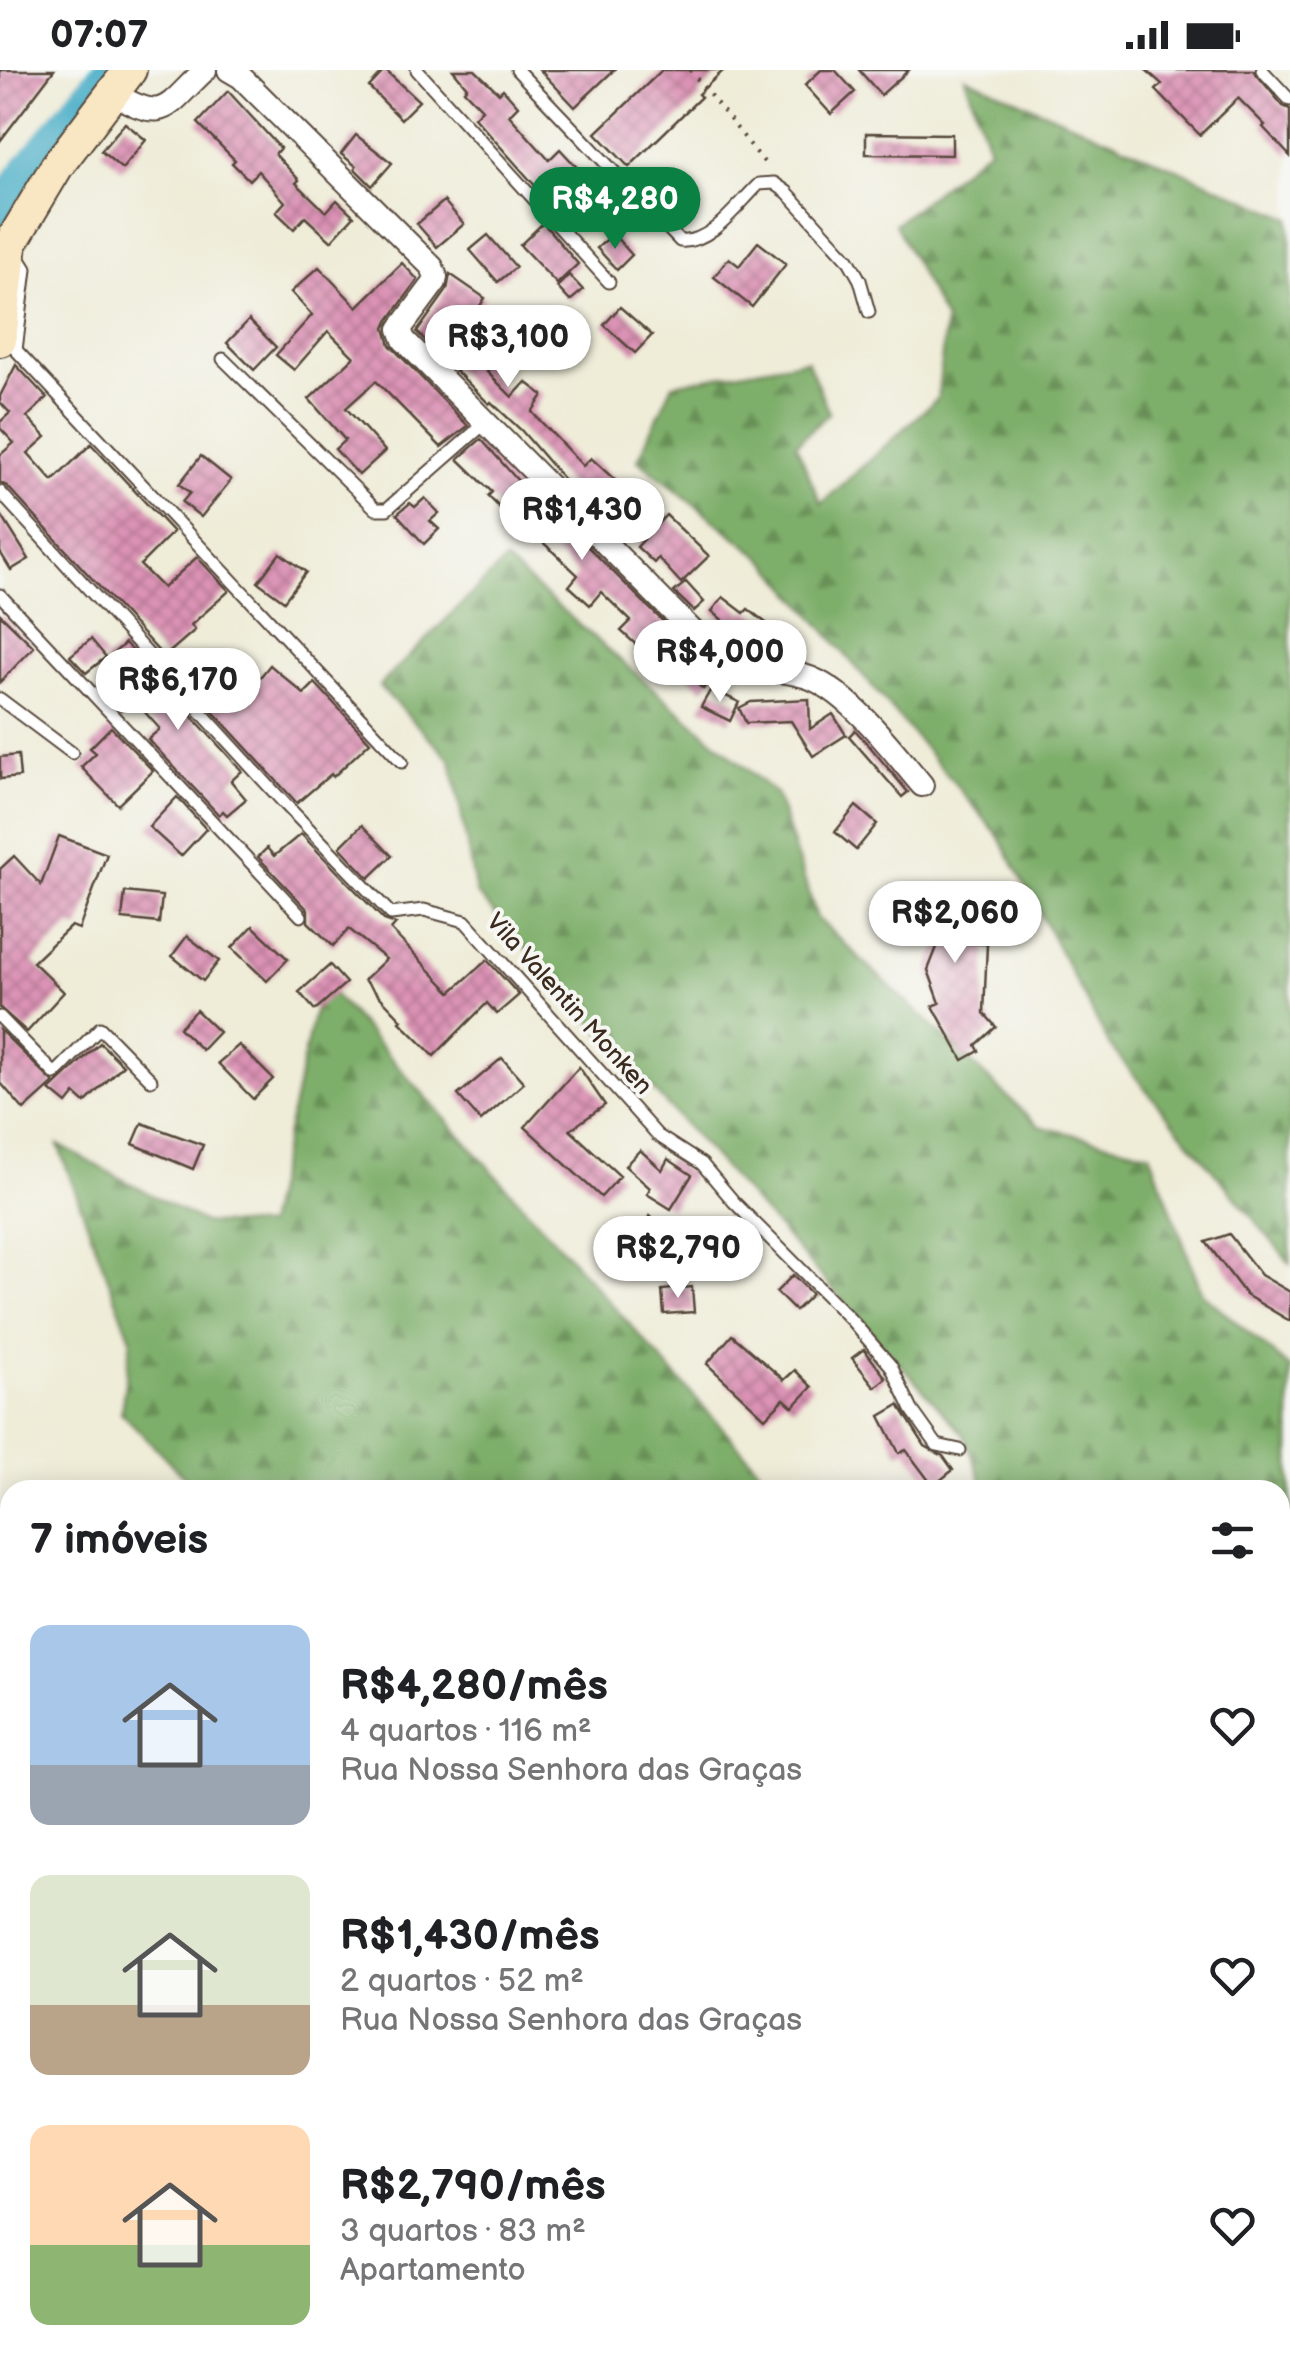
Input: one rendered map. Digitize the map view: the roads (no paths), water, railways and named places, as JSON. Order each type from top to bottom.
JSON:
[{"type":"street","points":[[0,340],[12,243],[57,166],[122,81],[139,108],[153,112],[164,108],[205,70]]},
{"type":"street","points":[[228,70],[241,77],[432,267],[435,282],[400,329],[404,340],[484,424],[721,660],[737,667],[806,676],[820,684],[841,698],[884,740],[922,785]]},
{"type":"lane","points":[[417,70],[609,282]]},
{"type":"lane","points":[[518,70],[680,241],[694,243],[706,236],[759,184],[774,183],[848,258],[860,280],[869,312]]},
{"type":"lane","points":[[1262,70],[1290,100]]},
{"type":"lane","points":[[12,243],[26,268],[16,350],[402,762]]},
{"type":"lane","points":[[223,359],[376,509],[387,508],[484,424]]},
{"type":"lane","name":"Vila Valentin Monken","points":[[0,492],[391,914],[424,910],[465,921],[657,1135],[702,1164],[734,1202],[852,1321],[891,1366],[912,1410],[936,1445],[960,1450]]},
{"type":"lane","points":[[0,595],[300,916]]},
{"type":"lane","points":[[0,699],[72,753]]},
{"type":"lane","points":[[0,1017],[54,1074],[100,1028],[151,1080]]},
{"type":"waterway","points":[[0,208],[107,76]]}]
